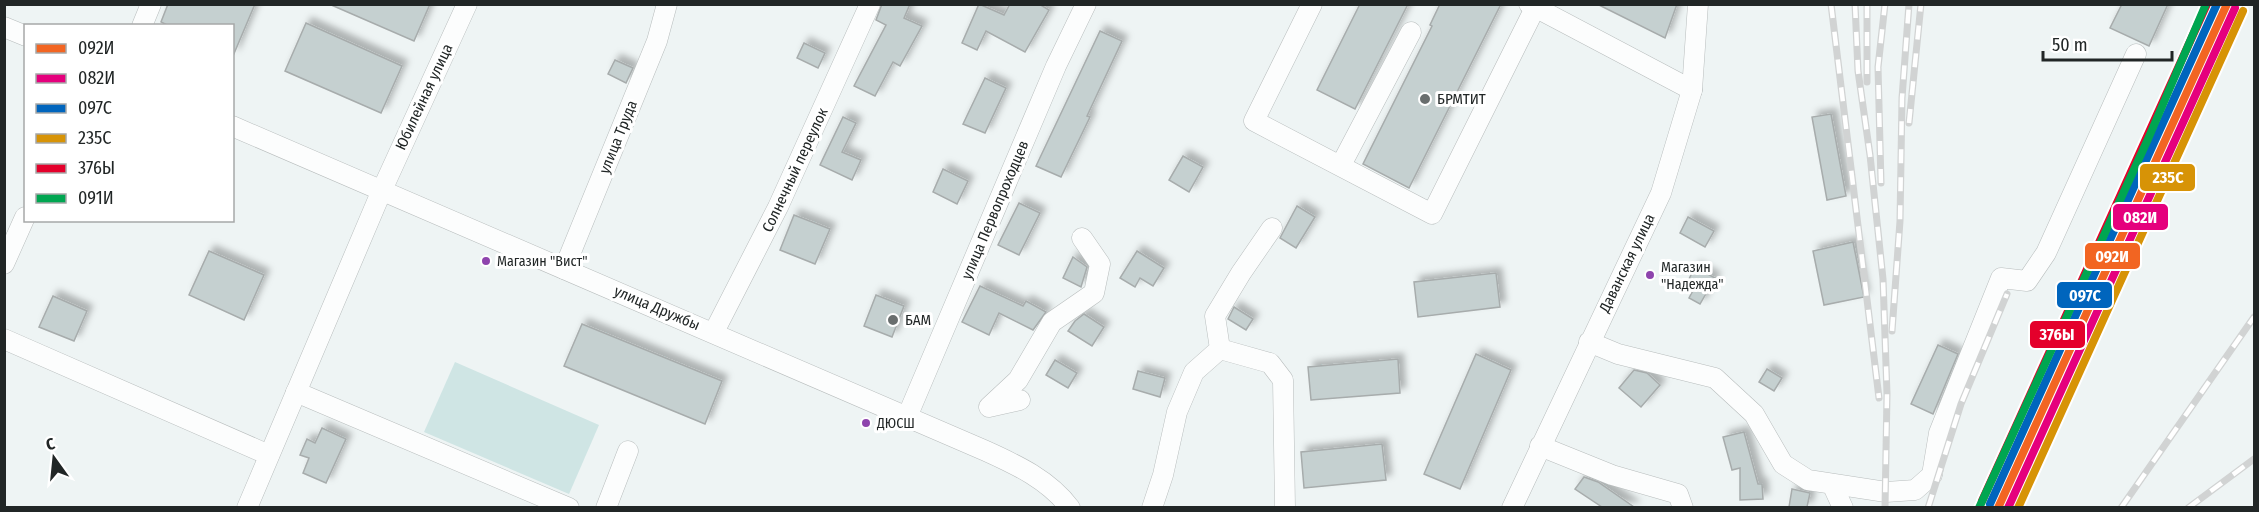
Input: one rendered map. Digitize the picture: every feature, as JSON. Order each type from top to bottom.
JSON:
[{"type":"street","points":[[143,24],[151,4]]},
{"type":"street","name":"Юбилейная улица","points":[[247,507],[382,190],[467,4]]},
{"type":"street","name":"улица Труда","points":[[564,268],[657,41],[667,4]]},
{"type":"street","name":"Солнечный переулок","points":[[714,332],[778,207],[870,4]]},
{"type":"street","name":"улица Первопроходцев","points":[[907,417],[1056,66],[1086,4]]},
{"type":"street","points":[[1312,4],[1254,121],[1432,214],[1532,6],[1692,90]]},
{"type":"street","name":"Даванская улица","points":[[1512,507],[1661,193],[1692,90],[1698,4]]},
{"type":"street","points":[[4,27],[24,35]]},
{"type":"street","points":[[1341,165],[1411,32]]},
{"type":"street","points":[[1589,342],[1618,354],[1715,378],[1754,414],[1783,464],[1808,480],[1886,492],[1915,490],[1932,475],[1939,433],[2001,278],[2027,281],[2046,253],[2136,54]]},
{"type":"street","name":"улица Дружбы","points":[[234,127],[994,454],[1035,476],[1059,494],[1070,507]]},
{"type":"street","points":[[4,264],[24,219]]},
{"type":"street","points":[[1220,349],[1215,316],[1272,228]]},
{"type":"street","points":[[1020,400],[989,407],[1018,380],[1052,322],[1094,293],[1100,264],[1082,238]]},
{"type":"street","points":[[4,339],[269,455]]},
{"type":"street","points":[[1152,507],[1163,476],[1177,412],[1194,372],[1220,349]]},
{"type":"street","points":[[1220,349],[1270,363],[1283,380],[1285,507]]},
{"type":"street","points":[[296,392],[569,507]]},
{"type":"street","points":[[1540,446],[1612,475],[1678,494],[1683,507]]},
{"type":"street","points":[[606,507],[628,451]]},
{"type":"street","points":[[1832,484],[1844,507]]},
{"type":"shaded area","points":[[455,362],[599,425],[569,494],[424,432]]},
{"type":"building","points":[[168,4],[255,4],[234,54],[234,24],[165,24],[161,22]]},
{"type":"building","points":[[329,4],[430,4],[414,41]]},
{"type":"building","points":[[882,4],[910,4],[904,18],[922,26],[900,66],[893,62],[875,96],[854,86],[886,25],[876,20]]},
{"type":"building","points":[[979,4],[1004,15],[1010,4],[1039,4],[1049,10],[1025,52],[986,31],[977,50],[962,43]]},
{"type":"building","points":[[1360,4],[1408,4],[1355,109],[1317,90]]},
{"type":"building","name":"БРМТИТ","points":[[1440,4],[1501,4],[1409,188],[1363,164],[1432,26],[1430,25]]},
{"type":"building","points":[[1597,4],[1677,4],[1665,38]]},
{"type":"building","points":[[2122,4],[2168,4],[2149,46],[2110,28]]},
{"type":"building","points":[[306,23],[402,66],[381,113],[285,71]]},
{"type":"building","points":[[1100,31],[1122,41],[1087,116],[1090,117],[1061,177],[1036,166]]},
{"type":"building","points":[[804,43],[825,53],[818,68],[797,58]]},
{"type":"building","points":[[615,60],[633,68],[626,83],[608,74]]},
{"type":"building","points":[[985,78],[1006,88],[985,133],[963,124]]},
{"type":"building","points":[[1831,114],[1846,196],[1827,200],[1812,117]]},
{"type":"building","points":[[843,117],[856,123],[842,152],[861,160],[852,180],[820,165]]},
{"type":"building","points":[[1183,156],[1203,167],[1189,192],[1169,180]]},
{"type":"building","points":[[943,169],[968,181],[957,204],[933,192]]},
{"type":"building","points":[[1019,203],[1040,213],[1019,255],[998,245]]},
{"type":"building","points":[[1297,206],[1315,217],[1296,248],[1280,238]]},
{"type":"building","points":[[794,215],[830,229],[815,264],[780,250]]},
{"type":"building","points":[[1688,217],[1714,231],[1705,247],[1680,233]]},
{"type":"building","points":[[1853,242],[1864,297],[1824,305],[1813,251]]},
{"type":"building","points":[[209,251],[264,275],[244,320],[189,295]]},
{"type":"building","points":[[1137,251],[1164,268],[1153,286],[1140,278],[1135,287],[1120,278]]},
{"type":"building","points":[[1073,257],[1087,267],[1081,287],[1063,278]]},
{"type":"building","points":[[1695,267],[1715,278],[1700,304],[1689,298],[1696,285],[1688,281]]},
{"type":"building","points":[[1496,273],[1500,307],[1418,317],[1414,282]]},
{"type":"building","points":[[980,286],[1023,306],[1026,301],[1046,312],[1033,330],[999,313],[989,335],[962,322]]},
{"type":"building","points":[[876,295],[904,306],[892,337],[864,326]]},
{"type":"building","points":[[53,296],[87,311],[74,341],[39,327]]},
{"type":"building","points":[[1234,307],[1253,319],[1246,330],[1228,319]]},
{"type":"building","points":[[1084,314],[1104,327],[1092,346],[1068,331]]},
{"type":"building","points":[[582,324],[722,381],[705,424],[564,366]]},
{"type":"building","points":[[1938,345],[1958,354],[1933,414],[1911,404]]},
{"type":"building","points":[[1476,354],[1511,370],[1460,489],[1424,474]]},
{"type":"building","points":[[1398,359],[1400,393],[1311,400],[1308,367]]},
{"type":"building","points":[[1055,360],[1077,373],[1068,388],[1046,375]]},
{"type":"building","points":[[1767,369],[1782,378],[1774,391],[1759,382]]},
{"type":"building","points":[[1634,370],[1647,373],[1660,385],[1641,407],[1619,388]]},
{"type":"building","points":[[1138,371],[1165,378],[1160,397],[1133,389]]},
{"type":"building","points":[[322,428],[346,439],[326,483],[303,473],[309,458],[300,455],[307,439],[315,443]]},
{"type":"building","points":[[1744,432],[1758,484],[1762,484],[1763,499],[1740,500],[1740,468],[1732,470],[1723,437]]},
{"type":"building","points":[[1382,444],[1386,480],[1304,488],[1301,452]]},
{"type":"building","points":[[1584,477],[1598,482],[1634,507],[1602,507],[1575,489]]},
{"type":"building","points":[[1792,489],[1810,493],[1807,507],[1789,507]]},
{"type":"railway","points":[[1831,4],[1879,398]]},
{"type":"railway","points":[[1855,4],[1858,71],[1870,155],[1883,279],[1887,394],[1885,508]]},
{"type":"railway","points":[[1867,4],[1867,82]]},
{"type":"railway","points":[[1881,183],[1878,67],[1885,4]]},
{"type":"railway","points":[[1892,331],[1900,221],[1902,98],[1909,4]]},
{"type":"railway","points":[[1909,123],[1921,4]]},
{"type":"railway","points":[[1928,508],[1961,404],[2007,294]]},
{"type":"railway","points":[[2121,508],[2254,317]]},
{"type":"railway","points":[[2188,508],[2254,459]]},
{"type":"transit line","name":"091И","points":[[1979,508],[2148,139],[2206,4]]},
{"type":"transit line","name":"376Ы","points":[[1982,501],[2207,4]]},
{"type":"transit line","name":"097С","points":[[1990,504],[2217,4]]},
{"type":"transit line","name":"092И","points":[[1998,508],[2227,4]]},
{"type":"transit line","name":"082И","points":[[2008,508],[2235,8]]},
{"type":"transit line","name":"235С","points":[[2018,508],[2243,11]]},
{"type":"place","name":"БРМТИТ","points":[[1425,99]]},
{"type":"place","name":"Магазин \"Вист\"","points":[[486,261]]},
{"type":"place","name":"Магазин \"Надежда\"","points":[[1650,275]]},
{"type":"place","name":"БАМ","points":[[893,320]]},
{"type":"place","name":"ДЮСШ","points":[[866,423]]}]
